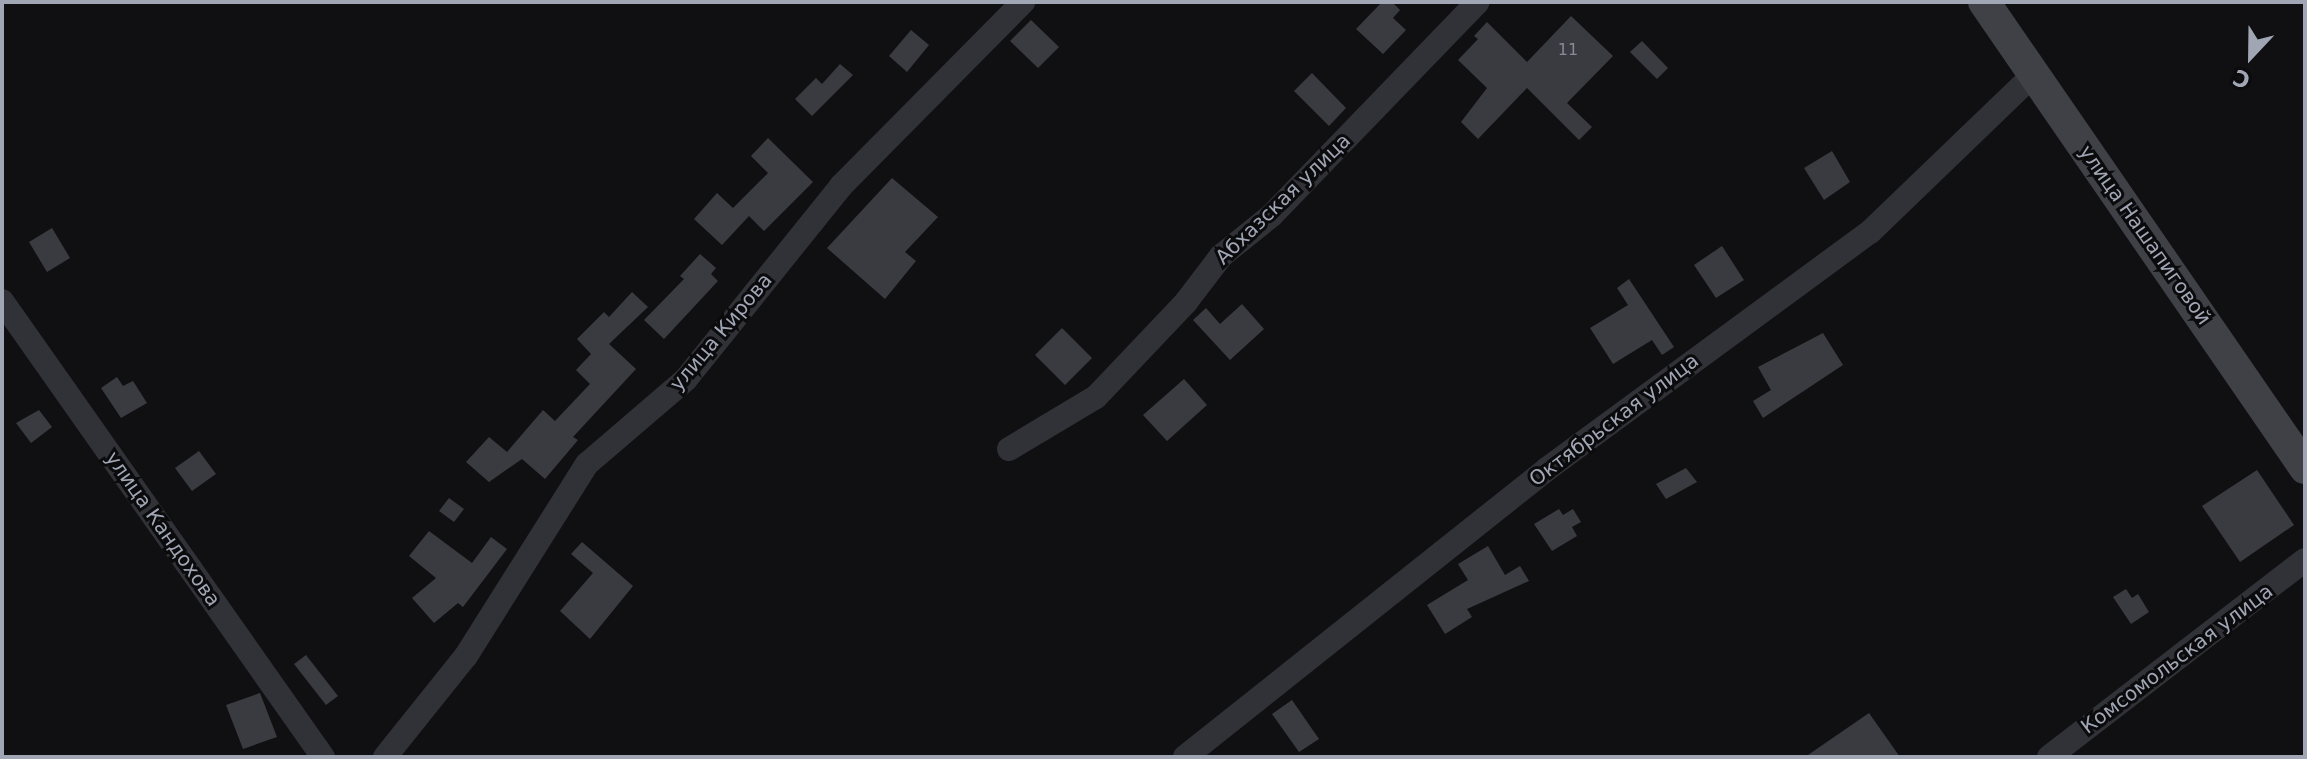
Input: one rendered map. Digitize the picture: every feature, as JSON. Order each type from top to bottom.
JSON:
[{"type":"street","name":"улица Кирова","points":[[385,757],[466,656],[587,464],[686,379],[841,186],[1023,2]]},
{"type":"street","name":"Абхазская улица","points":[[1009,449],[1096,397],[1186,302],[1221,256],[1272,215],[1478,2]]},
{"type":"street","name":"улица Нашапиговой","points":[[1984,2],[2305,468]]},
{"type":"street","name":"Октябрьская улица","points":[[1185,757],[1547,469],[1870,232],[2034,74]]},
{"type":"street","name":"улица Кандохова","points":[[2,301],[323,757]]},
{"type":"street","name":"Комсомольская улица","points":[[2049,757],[2305,560]]},
{"type":"building","points":[[1382,2],[1392,2],[1400,10],[1393,18],[1406,30],[1383,54],[1356,29]]},
{"type":"building","points":[[1571,16],[1613,56],[1567,103],[1592,127],[1579,140],[1527,88],[1478,139],[1461,122],[1487,88],[1458,60],[1478,39],[1474,36],[1487,22],[1527,62]]},
{"type":"building","points":[[1031,20],[1059,47],[1038,68],[1010,41]]},
{"type":"building","points":[[911,30],[929,45],[907,72],[889,56]]},
{"type":"building","points":[[1642,41],[1668,68],[1657,79],[1630,52]]},
{"type":"building","points":[[840,64],[853,75],[812,116],[795,99],[816,78],[822,84]]},
{"type":"building","points":[[1312,73],[1346,108],[1329,126],[1294,91]]},
{"type":"building","points":[[768,138],[813,182],[764,231],[749,216],[722,245],[694,219],[717,193],[733,208],[768,173],[751,156]]},
{"type":"building","points":[[1832,151],[1850,182],[1824,200],[1804,168]]},
{"type":"building","points":[[892,178],[938,217],[905,252],[916,261],[885,299],[827,248]]},
{"type":"building","points":[[52,228],[70,258],[47,272],[29,242]]},
{"type":"building","points":[[1722,246],[1744,280],[1716,298],[1694,265]]},
{"type":"building","points":[[700,254],[716,268],[711,274],[718,281],[664,339],[644,320],[684,279],[680,276]]},
{"type":"building","points":[[1629,279],[1674,347],[1662,355],[1652,340],[1613,364],[1590,328],[1628,305],[1617,288]]},
{"type":"building","points":[[632,292],[648,307],[609,344],[636,369],[573,437],[578,440],[545,479],[522,459],[489,482],[466,462],[489,437],[507,452],[543,410],[555,421],[590,384],[576,370],[591,354],[577,339],[604,312],[609,317]]},
{"type":"building","points":[[1242,304],[1264,329],[1230,360],[1193,320],[1206,308],[1220,324]]},
{"type":"building","points":[[1062,328],[1092,358],[1065,385],[1035,355]]},
{"type":"building","points":[[1823,333],[1843,365],[1763,418],[1753,401],[1771,390],[1758,367]]},
{"type":"building","points":[[117,377],[123,386],[133,381],[147,403],[121,418],[101,388]]},
{"type":"building","points":[[1184,379],[1207,405],[1167,441],[1143,415]]},
{"type":"building","points":[[39,410],[52,427],[31,443],[16,423]]},
{"type":"building","points":[[199,451],[216,474],[192,491],[175,468]]},
{"type":"building","points":[[1686,468],[1697,482],[1666,499],[1656,484]]},
{"type":"building","points":[[2257,470],[2294,525],[2240,562],[2202,506]]},
{"type":"building","points":[[449,498],[464,509],[454,522],[439,511]]},
{"type":"building","points":[[1559,509],[1563,515],[1573,509],[1581,522],[1572,527],[1577,536],[1552,551],[1534,524]]},
{"type":"building","points":[[429,531],[472,563],[491,537],[507,549],[463,607],[458,603],[434,623],[412,598],[436,578],[409,556]]},
{"type":"building","points":[[582,542],[633,586],[590,639],[560,611],[593,573],[571,554]]},
{"type":"building","points":[[1488,546],[1505,575],[1520,566],[1529,581],[1467,609],[1472,617],[1445,634],[1427,605],[1468,580],[1458,564]]},
{"type":"building","points":[[2126,589],[2132,598],[2138,594],[2149,612],[2131,624],[2113,597]]},
{"type":"building","points":[[306,655],[338,696],[326,705],[294,664]]},
{"type":"building","points":[[260,693],[277,737],[243,749],[226,705]]},
{"type":"building","points":[[1292,700],[1319,739],[1299,752],[1272,714]]},
{"type":"building","points":[[1869,713],[1900,757],[1805,757]]}]
